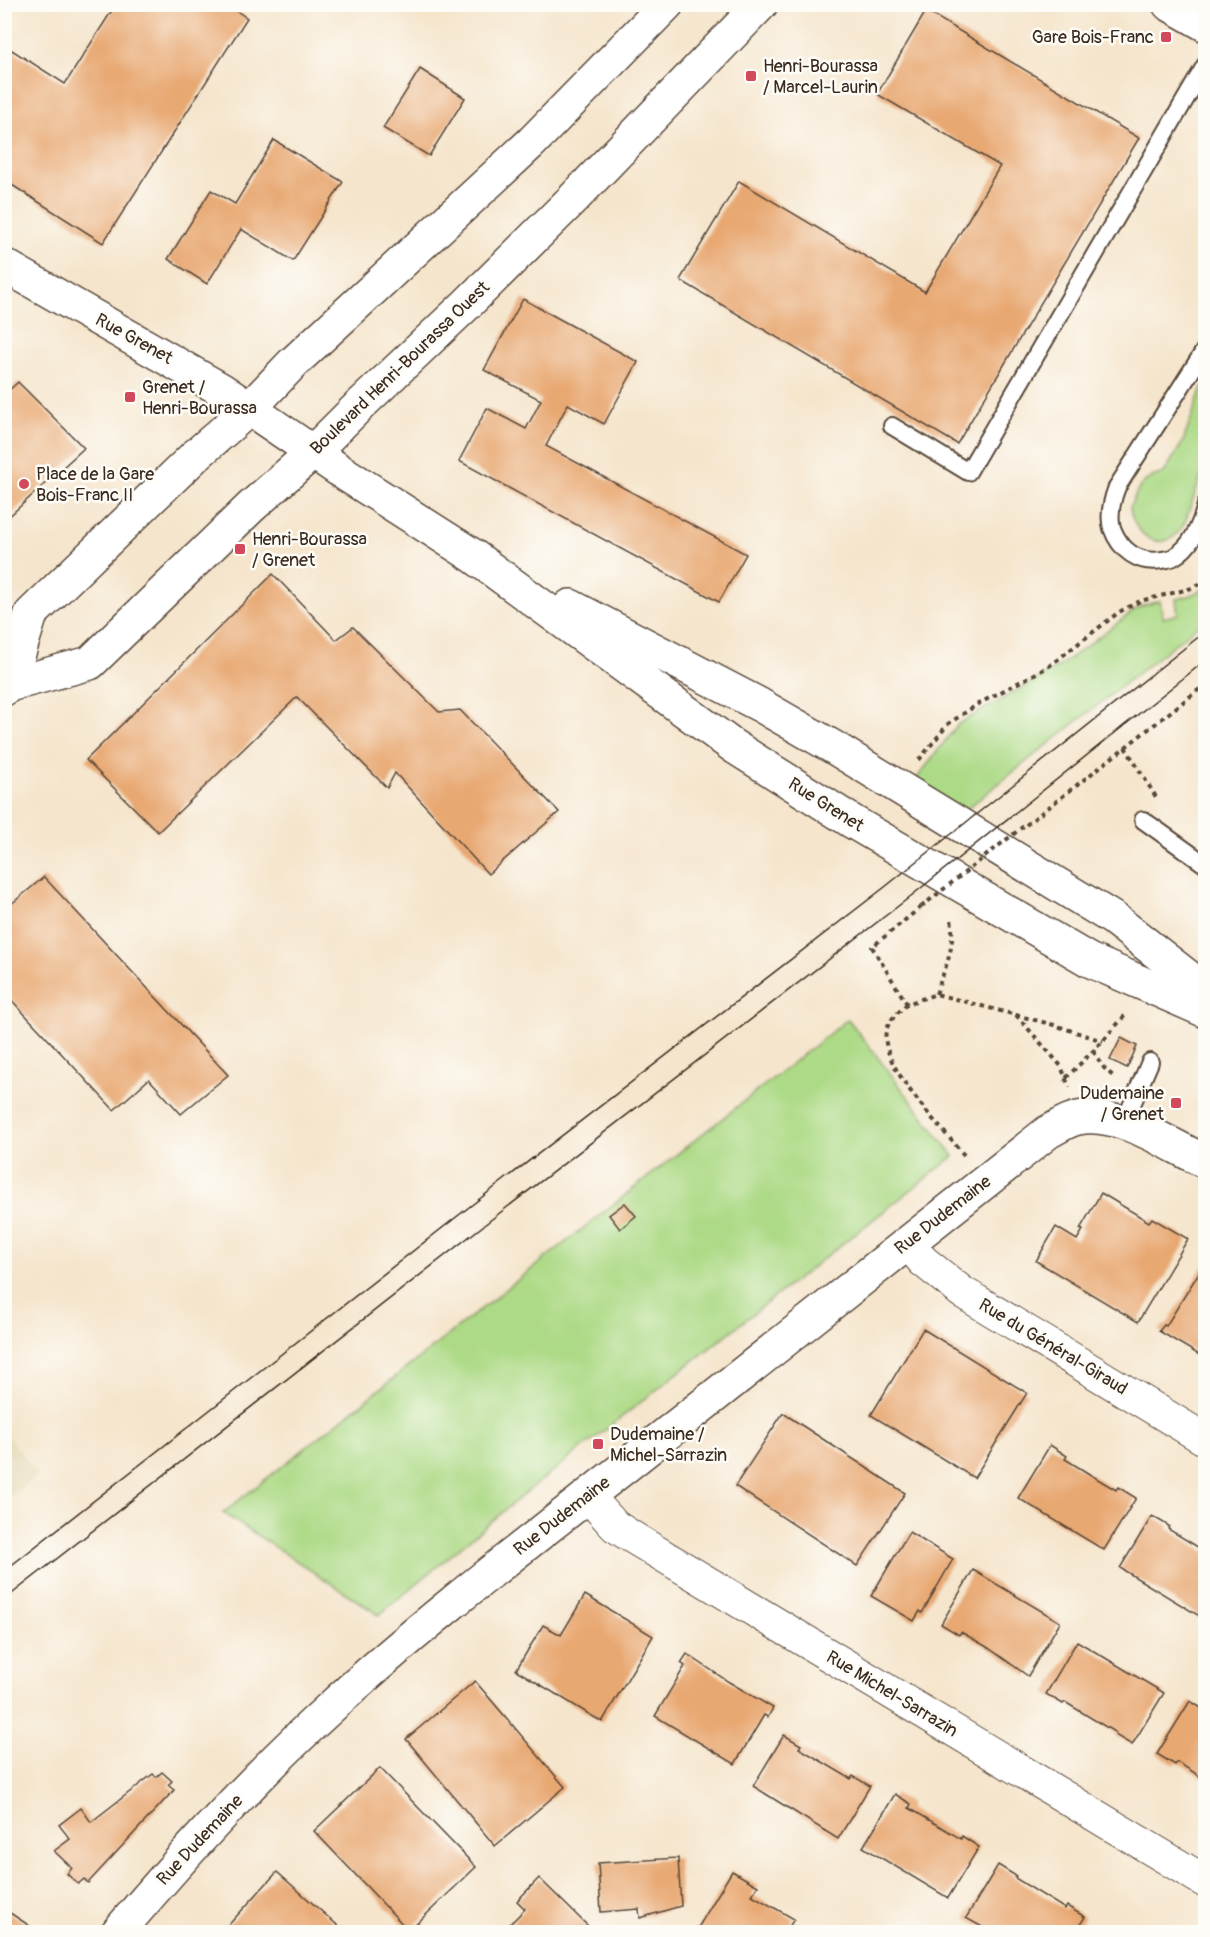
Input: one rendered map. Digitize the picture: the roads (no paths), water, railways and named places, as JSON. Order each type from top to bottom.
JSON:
[{"type":"street","name":"Boulevard Henri-Bourassa Ouest","points":[[7,687],[30,614],[195,456],[249,409],[293,363],[531,143],[667,4]]},
{"type":"street","name":"Boulevard Henri-Bourassa Ouest","points":[[7,687],[90,663],[251,507],[313,452],[526,245],[761,4]]},
{"type":"street","points":[[1169,4],[1206,25]]},
{"type":"street","name":"Rue Grenet","points":[[4,265],[192,371],[472,555],[733,746],[824,804],[1089,960],[1206,1011]]},
{"type":"street","name":"Rue Grenet","points":[[472,555],[760,705],[833,747],[1114,919],[1206,991]]},
{"type":"street","name":"Rue Dudemaine","points":[[118,1932],[205,1833],[285,1750],[416,1632],[1031,1146],[1064,1123],[1076,1118],[1102,1117],[1124,1123],[1206,1162]]},
{"type":"street","name":"Rue du Général-Giraud","points":[[908,1243],[923,1261],[962,1292],[1206,1440]]},
{"type":"street","name":"Rue Michel-Sarrazin","points":[[588,1496],[615,1526],[632,1537],[1206,1882]]},
{"type":"lane","points":[[891,426],[968,472],[1206,64]]},
{"type":"lane","points":[[1206,348],[1116,487],[1111,505],[1112,527],[1121,544],[1132,557],[1152,562],[1174,557],[1191,542],[1206,505]]},
{"type":"lane","points":[[1143,820],[1206,865]]},
{"type":"lane","points":[[1124,1123],[1150,1062]]},
{"type":"tram line","points":[[4,1571],[473,1204],[885,887],[1206,631]]},
{"type":"tram line","points":[[4,1600],[488,1222],[906,900],[1206,660]]},
{"type":"place","name":"Gare Bois-Franc","points":[[1166,37]]},
{"type":"place","name":"Henri-Bourassa / Marcel-Laurin","points":[[751,76]]},
{"type":"place","name":"Grenet / Henri-Bourassa","points":[[130,397]]},
{"type":"place","name":"Place de la Gare Bois-Franc II","points":[[24,484]]},
{"type":"place","name":"Henri-Bourassa / Grenet","points":[[240,549]]},
{"type":"place","name":"Dudemaine / Grenet","points":[[1176,1103]]},
{"type":"place","name":"Dudemaine / Michel-Sarrazin","points":[[598,1444]]}]
